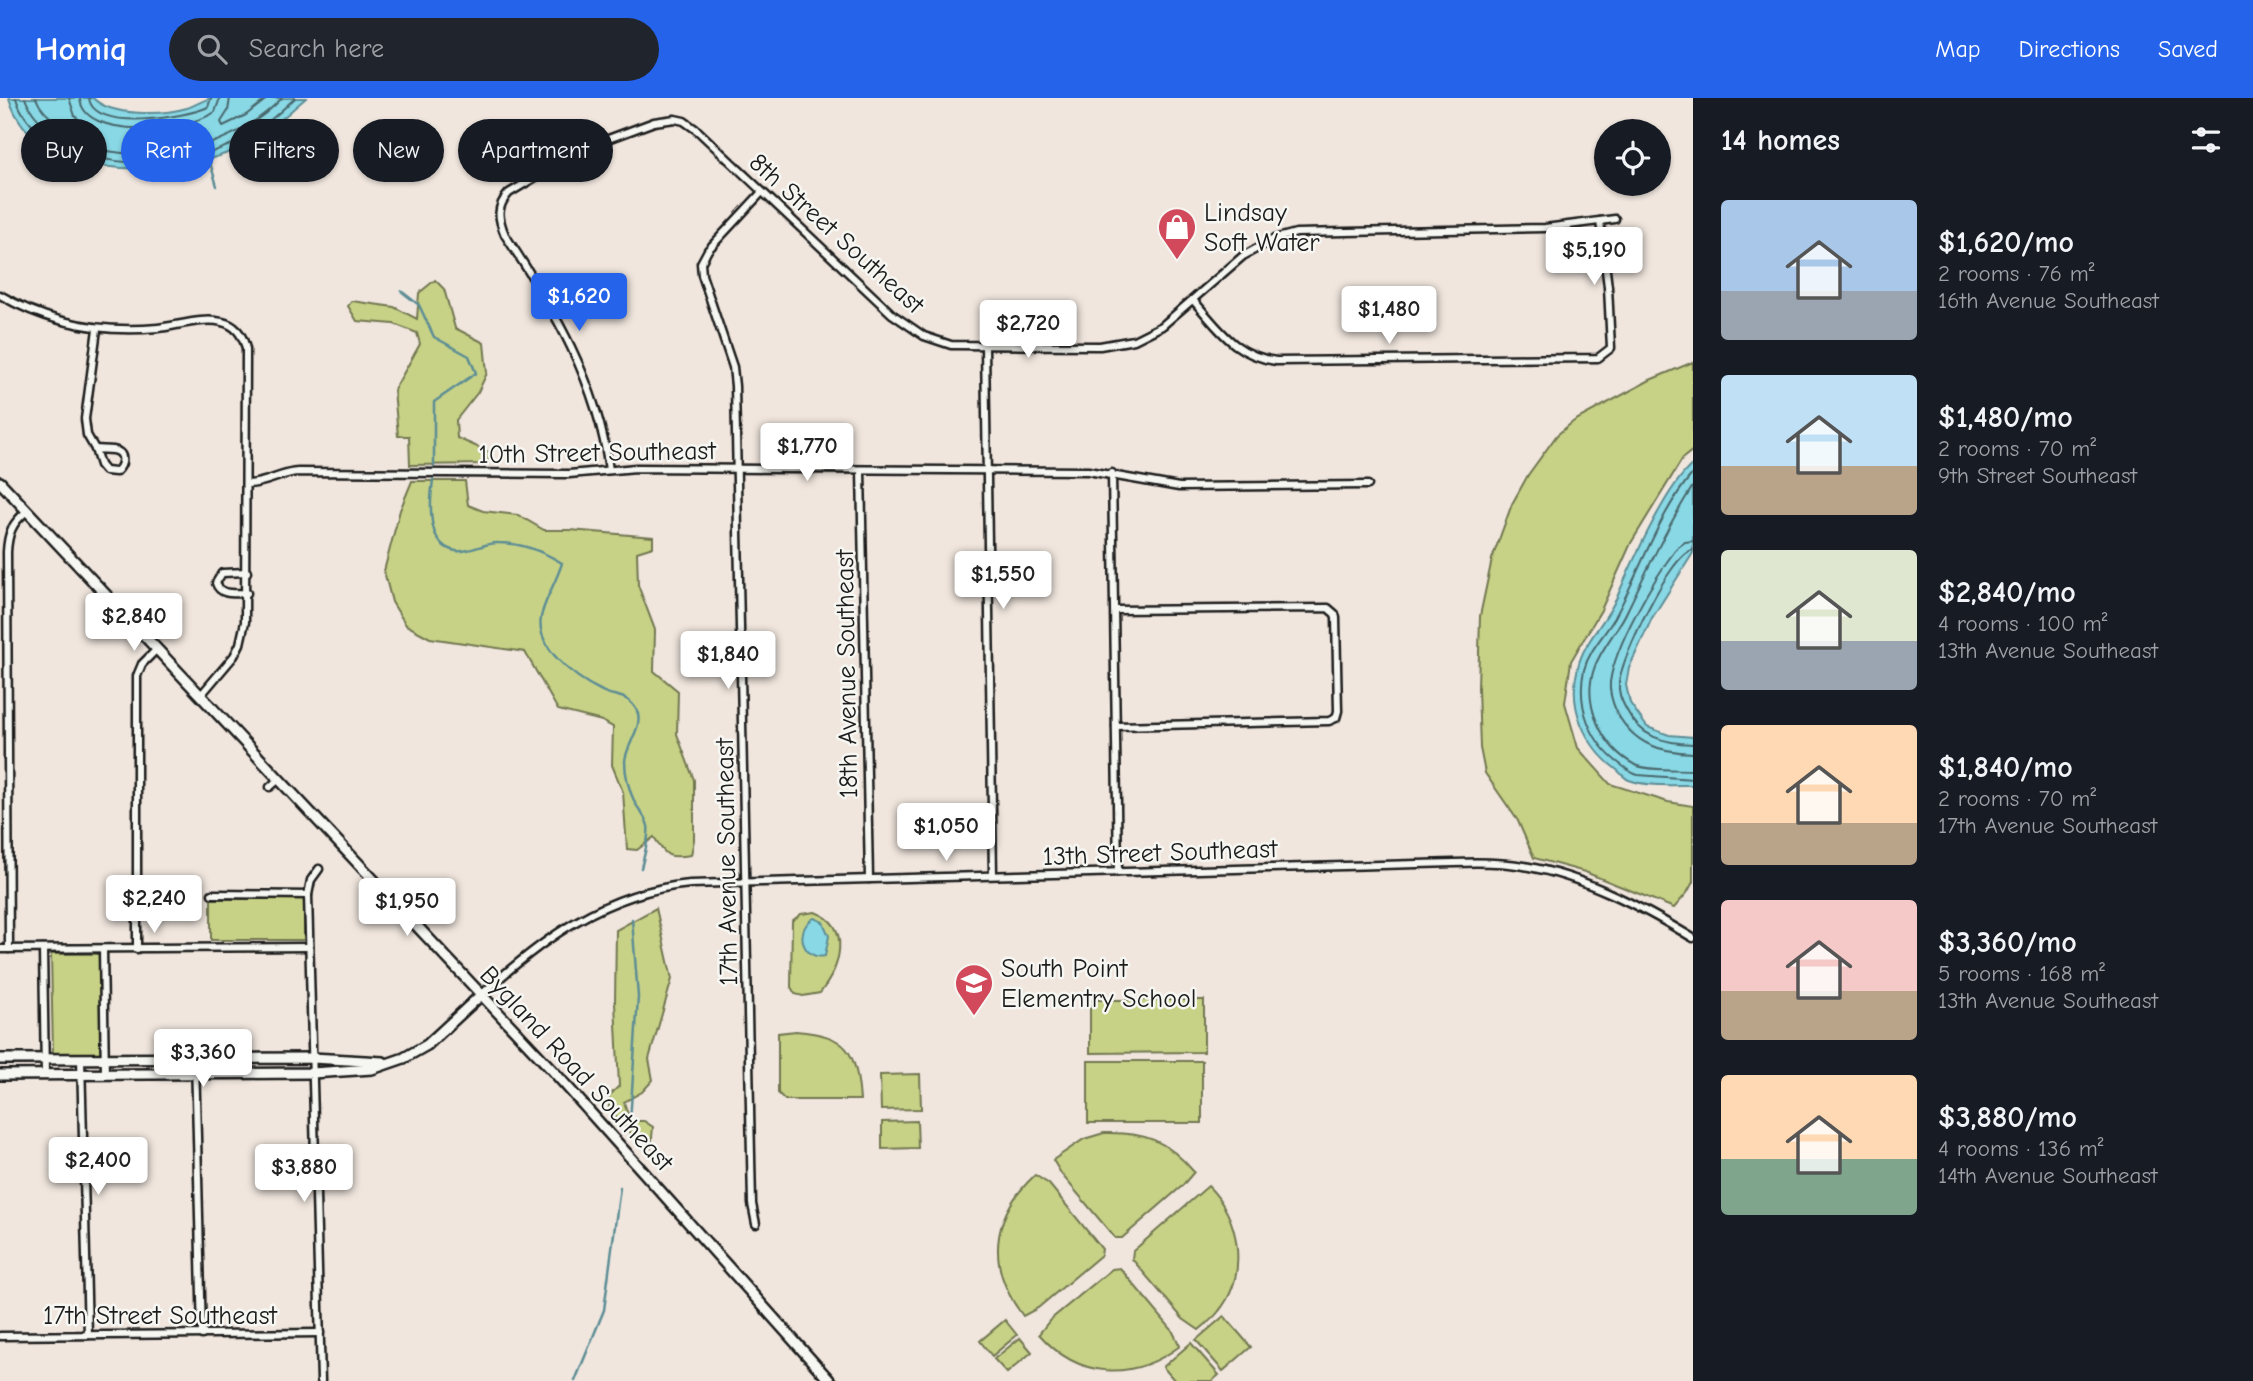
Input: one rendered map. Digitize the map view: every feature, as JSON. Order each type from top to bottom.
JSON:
[{"type":"street","name":"8th Street Southeast","points":[[609,470],[597,413],[583,373],[551,311],[505,235],[498,210],[501,201],[509,193],[572,154],[666,118],[676,118],[692,125],[870,295],[908,327],[940,342],[965,347],[1118,345],[1150,333],[1243,256],[1274,239],[1296,233],[1545,228],[1615,219]]},
{"type":"street","name":"17th Avenue Southeast","points":[[756,1224],[752,1204],[733,367],[702,275],[701,263],[708,250],[762,192]]},
{"type":"street","points":[[1193,300],[1239,349],[1258,359],[1598,358],[1611,348],[1608,287],[1600,221]]},
{"type":"street","points":[[0,305],[1,296],[41,314],[97,329],[157,328],[216,320],[232,325],[237,330],[246,349],[245,622],[240,644],[228,664],[201,695]]},
{"type":"street","points":[[95,449],[116,450],[123,459],[122,467],[113,473],[105,471],[87,435],[85,419],[97,329]]},
{"type":"street","points":[[985,347],[993,875]]},
{"type":"street","name":"10th Street Southeast","points":[[247,484],[262,483],[284,473],[298,472],[569,474],[609,470],[737,469],[1088,471],[1112,473],[1179,487],[1368,485]]},
{"type":"street","name":"18th Avenue Southeast","points":[[862,470],[869,879]]},
{"type":"street","points":[[1112,473],[1118,872]]},
{"type":"street","name":"Bygland Road Southeast","points":[[0,482],[641,1168],[830,1381]]},
{"type":"street","points":[[9,949],[3,624],[9,532],[27,511]]},
{"type":"street","points":[[247,572],[222,573],[216,583],[220,591],[225,593],[247,593]]},
{"type":"street","points":[[1115,610],[1328,608],[1336,618],[1338,711],[1336,718],[1329,721],[1116,726]]},
{"type":"street","points":[[137,949],[137,676],[142,664],[157,649]]},
{"type":"street","points":[[270,787],[279,779]]},
{"type":"street","name":"13th Street Southeast","points":[[481,995],[551,936],[576,919],[607,904],[633,894],[671,886],[746,882],[1506,863],[1571,878],[1636,906],[1693,938]]},
{"type":"street","points":[[319,869],[311,880],[308,895],[321,1381]]},
{"type":"street","points":[[212,894],[308,895]]},
{"type":"street","points":[[0,949],[309,947]]},
{"type":"street","points":[[43,949],[44,1075]]},
{"type":"street","points":[[103,949],[105,1074]]},
{"type":"street","points":[[0,1075],[312,1073],[373,1069],[399,1060],[427,1045],[481,995]]},
{"type":"street","points":[[0,1059],[312,1058],[355,1062],[399,1060]]},
{"type":"street","points":[[81,1059],[88,1335]]},
{"type":"street","points":[[195,1059],[202,1335]]},
{"type":"street","name":"17th Street Southeast","points":[[0,1336],[320,1334]]},
{"type":"green space","points":[[435,280],[444,289],[455,328],[484,343],[487,373],[478,392],[456,420],[457,438],[489,452],[488,464],[410,465],[409,436],[398,436],[394,390],[420,344],[417,333],[394,324],[357,321],[348,306],[352,301],[394,307],[417,319],[419,293]]},
{"type":"green space","points":[[1693,362],[1693,450],[1683,458],[1631,543],[1601,610],[1571,661],[1565,703],[1578,748],[1610,784],[1668,802],[1693,806],[1693,882],[1674,908],[1585,872],[1534,858],[1518,821],[1485,773],[1480,748],[1478,688],[1480,616],[1492,559],[1512,504],[1528,475],[1557,435],[1574,421],[1650,380]]},
{"type":"green space","points":[[412,481],[465,481],[468,505],[483,511],[518,515],[544,530],[653,537],[653,547],[637,552],[638,585],[655,630],[654,671],[678,691],[677,734],[694,780],[694,840],[691,855],[668,855],[654,837],[637,850],[627,849],[623,792],[612,765],[613,727],[602,721],[558,710],[525,652],[430,638],[406,625],[392,602],[384,571],[400,510]]},
{"type":"green space","points":[[211,899],[304,899],[304,940],[211,940]]},
{"type":"green space","points":[[656,908],[672,979],[649,1059],[653,1080],[642,1092],[624,1102],[630,1121],[644,1121],[653,1127],[651,1148],[638,1141],[609,1109],[609,1096],[619,1086],[615,1003],[616,930]]},
{"type":"green space","points":[[815,912],[827,918],[835,927],[839,948],[833,972],[820,993],[803,996],[795,994],[791,987],[792,921],[801,914]]},
{"type":"green space","points":[[51,954],[101,954],[104,1053],[53,1053]]},
{"type":"green space","points":[[1090,1000],[1204,1000],[1204,1052],[1090,1053]]},
{"type":"green space","points":[[796,1031],[827,1037],[846,1049],[856,1069],[860,1100],[785,1100],[778,1093],[778,1033]]},
{"type":"green space","points":[[1088,1061],[1202,1061],[1202,1123],[1088,1123]]},
{"type":"green space","points":[[920,1074],[921,1109],[881,1110],[880,1075]]},
{"type":"green space","points":[[917,1121],[918,1148],[882,1149],[882,1122]]},
{"type":"green space","points":[[1104,1133],[1132,1134],[1154,1140],[1174,1152],[1194,1172],[1182,1186],[1122,1238],[1115,1238],[1062,1175],[1053,1160],[1084,1139]]},
{"type":"green space","points":[[1035,1175],[1049,1184],[1102,1249],[1101,1255],[1038,1308],[1023,1316],[1003,1279],[998,1243],[1009,1208]]},
{"type":"green space","points":[[1208,1186],[1227,1213],[1237,1246],[1237,1263],[1228,1296],[1217,1314],[1199,1330],[1183,1319],[1132,1259],[1133,1251]]},
{"type":"green space","points":[[1120,1268],[1172,1330],[1180,1346],[1144,1365],[1125,1370],[1107,1370],[1071,1360],[1039,1334],[1050,1320],[1112,1269]]},
{"type":"green space","points":[[1224,1316],[1251,1347],[1223,1371],[1196,1340]]},
{"type":"green space","points":[[1005,1320],[1017,1335],[992,1356],[980,1341]]},
{"type":"green space","points":[[1020,1338],[1032,1352],[1007,1373],[994,1359]]},
{"type":"green space","points":[[1191,1343],[1219,1375],[1212,1381],[1175,1381],[1163,1367]]},
{"type":"water","points":[[9,98],[93,98],[112,109],[151,113],[187,108],[213,98],[306,98],[281,119],[229,119],[229,152],[215,157],[215,119],[121,119],[121,167],[107,166],[107,119],[21,119],[21,122]]},
{"type":"water","points":[[1693,464],[1693,553],[1652,618],[1629,668],[1626,685],[1630,703],[1647,727],[1669,735],[1693,737],[1693,785],[1644,784],[1626,778],[1596,749],[1581,725],[1575,682],[1585,649],[1612,606],[1661,507]]},
{"type":"water","points":[[814,918],[823,922],[829,936],[825,956],[811,954],[803,943],[804,930]]},
{"type":"waterway","points":[[215,179],[217,186]]},
{"type":"waterway","points":[[401,291],[419,305],[434,337],[469,356],[476,373],[434,402],[434,466]]},
{"type":"waterway","points":[[433,480],[432,522],[439,541],[446,547],[461,551],[494,543],[507,543],[532,549],[562,563],[542,613],[543,637],[558,660],[580,678],[602,691],[630,701],[637,711],[637,729],[625,761],[631,793],[648,826],[641,868]]},
{"type":"waterway","points":[[630,1122],[638,997],[632,919]]},
{"type":"waterway","points":[[575,1381],[604,1310],[620,1187]]},
{"type":"place","name":"Lindsay Soft Water","points":[[1177,261]]},
{"type":"place","name":"South Point Elementry School","points":[[974,1017]]}]
